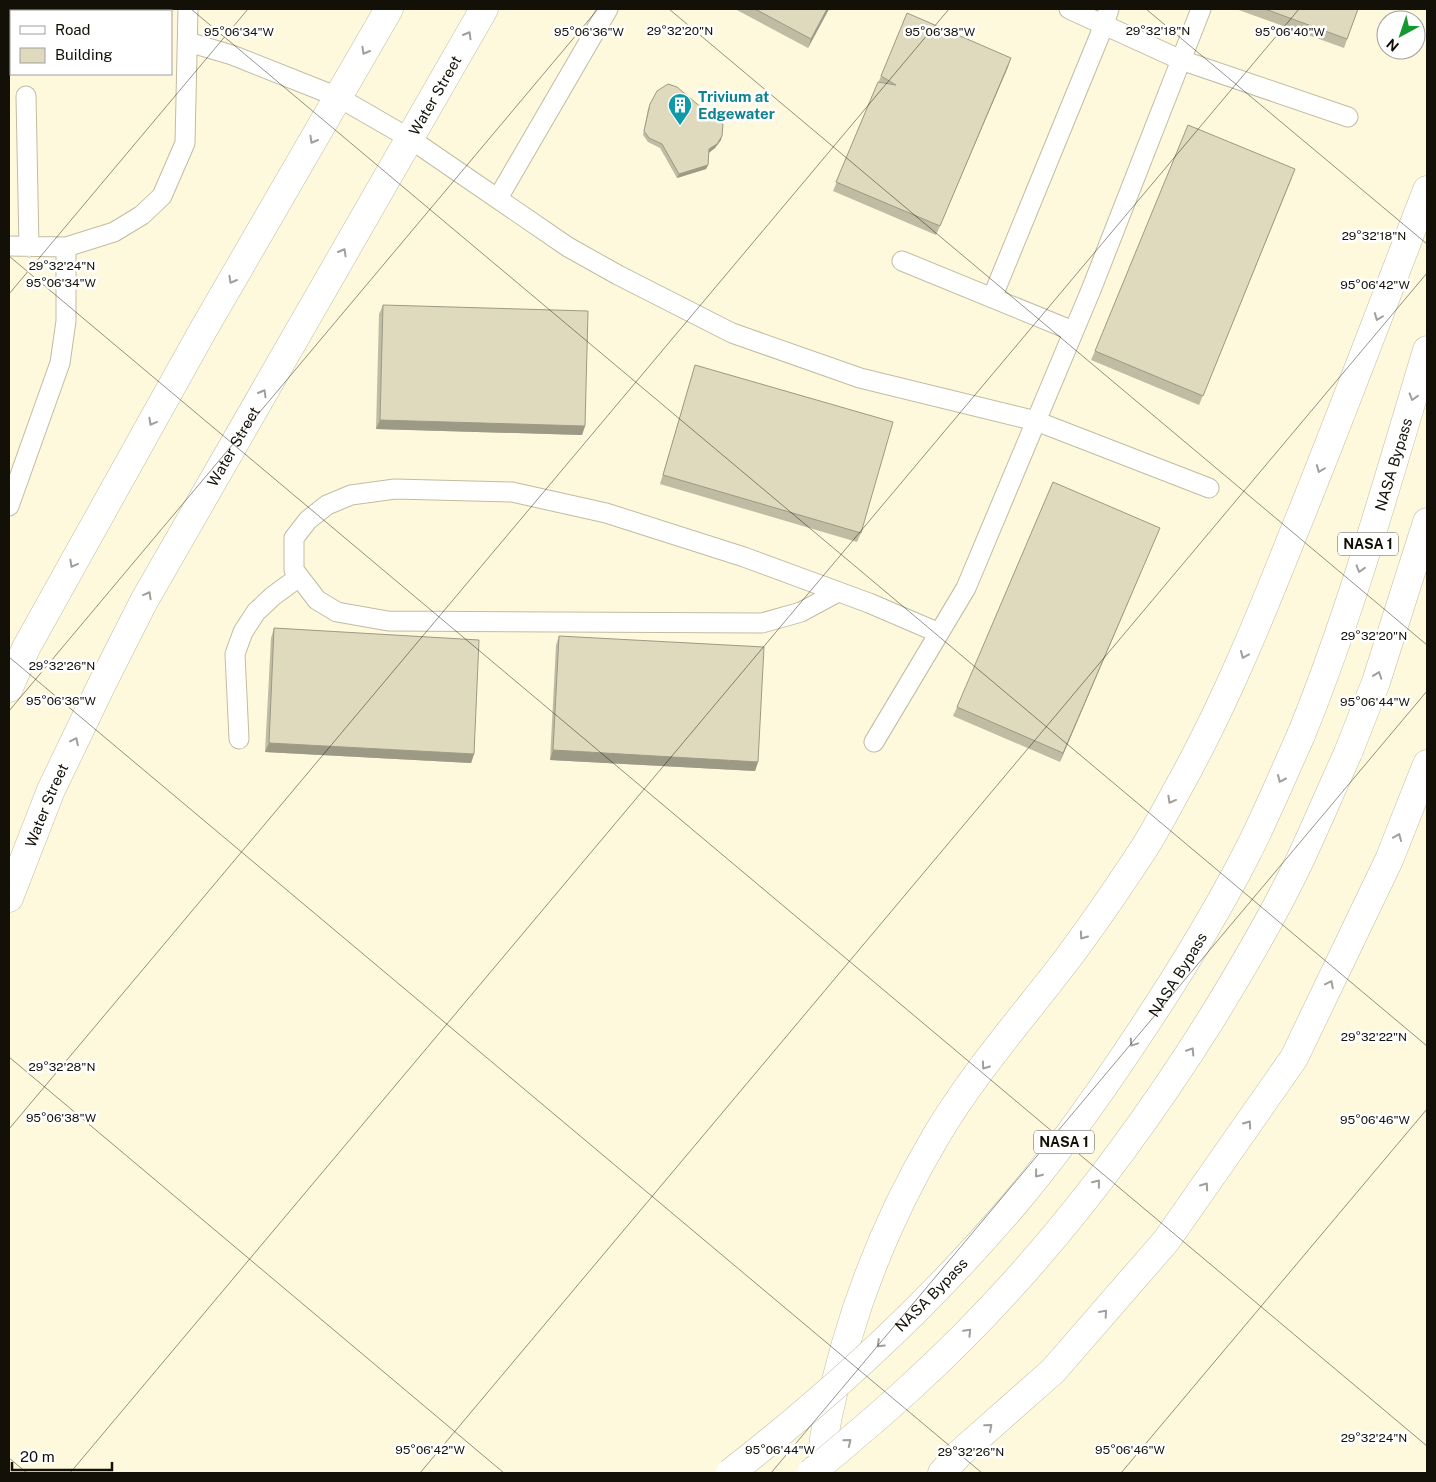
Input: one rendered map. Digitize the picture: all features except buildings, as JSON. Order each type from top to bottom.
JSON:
[{"type":"main road","points":[[9,688],[26,648],[197,340],[390,9]]},
{"type":"main road","name":"Water Street","points":[[9,898],[51,790],[144,602],[408,138],[484,9]]},
{"type":"main road","points":[[820,1473],[827,1419],[840,1367],[869,1274],[890,1223],[937,1134],[963,1096],[1067,960],[1145,847],[1225,699],[1312,490],[1427,190]]},
{"type":"main road","name":"NASA Bypass","points":[[730,1473],[780,1435],[823,1398],[903,1322],[984,1238],[1050,1160],[1084,1115],[1174,980],[1246,855],[1301,735],[1355,586],[1427,350]]},
{"type":"main road","name":"NASA 1","points":[[810,1473],[867,1427],[915,1384],[1000,1298],[1047,1245],[1122,1151],[1171,1081],[1237,977],[1299,863],[1348,754],[1376,682],[1427,522]]},
{"type":"main road","points":[[942,1473],[959,1454],[1053,1371],[1166,1241],[1294,1058],[1389,860],[1427,764]]},
{"type":"lane","points":[[9,246],[66,247],[114,232],[142,215],[162,196],[185,142],[188,9]]},
{"type":"lane","points":[[498,198],[608,9]]},
{"type":"lane","points":[[1069,9],[1106,17],[1181,60],[1348,117]]},
{"type":"lane","points":[[874,742],[966,588],[1094,281],[1201,9]]},
{"type":"lane","points":[[992,298],[1106,17]]},
{"type":"lane","points":[[188,42],[232,55],[338,97],[408,138],[576,252],[732,333],[860,378],[1036,421],[1209,488]]},
{"type":"lane","points":[[26,96],[29,246]]},
{"type":"lane","points":[[9,506],[60,363],[66,321],[66,247]]},
{"type":"lane","points":[[902,261],[1073,331]]},
{"type":"lane","points":[[838,592],[801,612],[762,623],[388,621],[337,612],[317,600],[294,570],[294,538],[308,520],[327,505],[351,495],[395,489],[512,492],[606,513],[744,557],[869,602],[939,633]]},
{"type":"lane","points":[[239,740],[235,654],[243,632],[256,612],[273,596],[299,577]]},
{"type":"place","name":"Trivium at Edgewater","points":[[680,126]]}]
